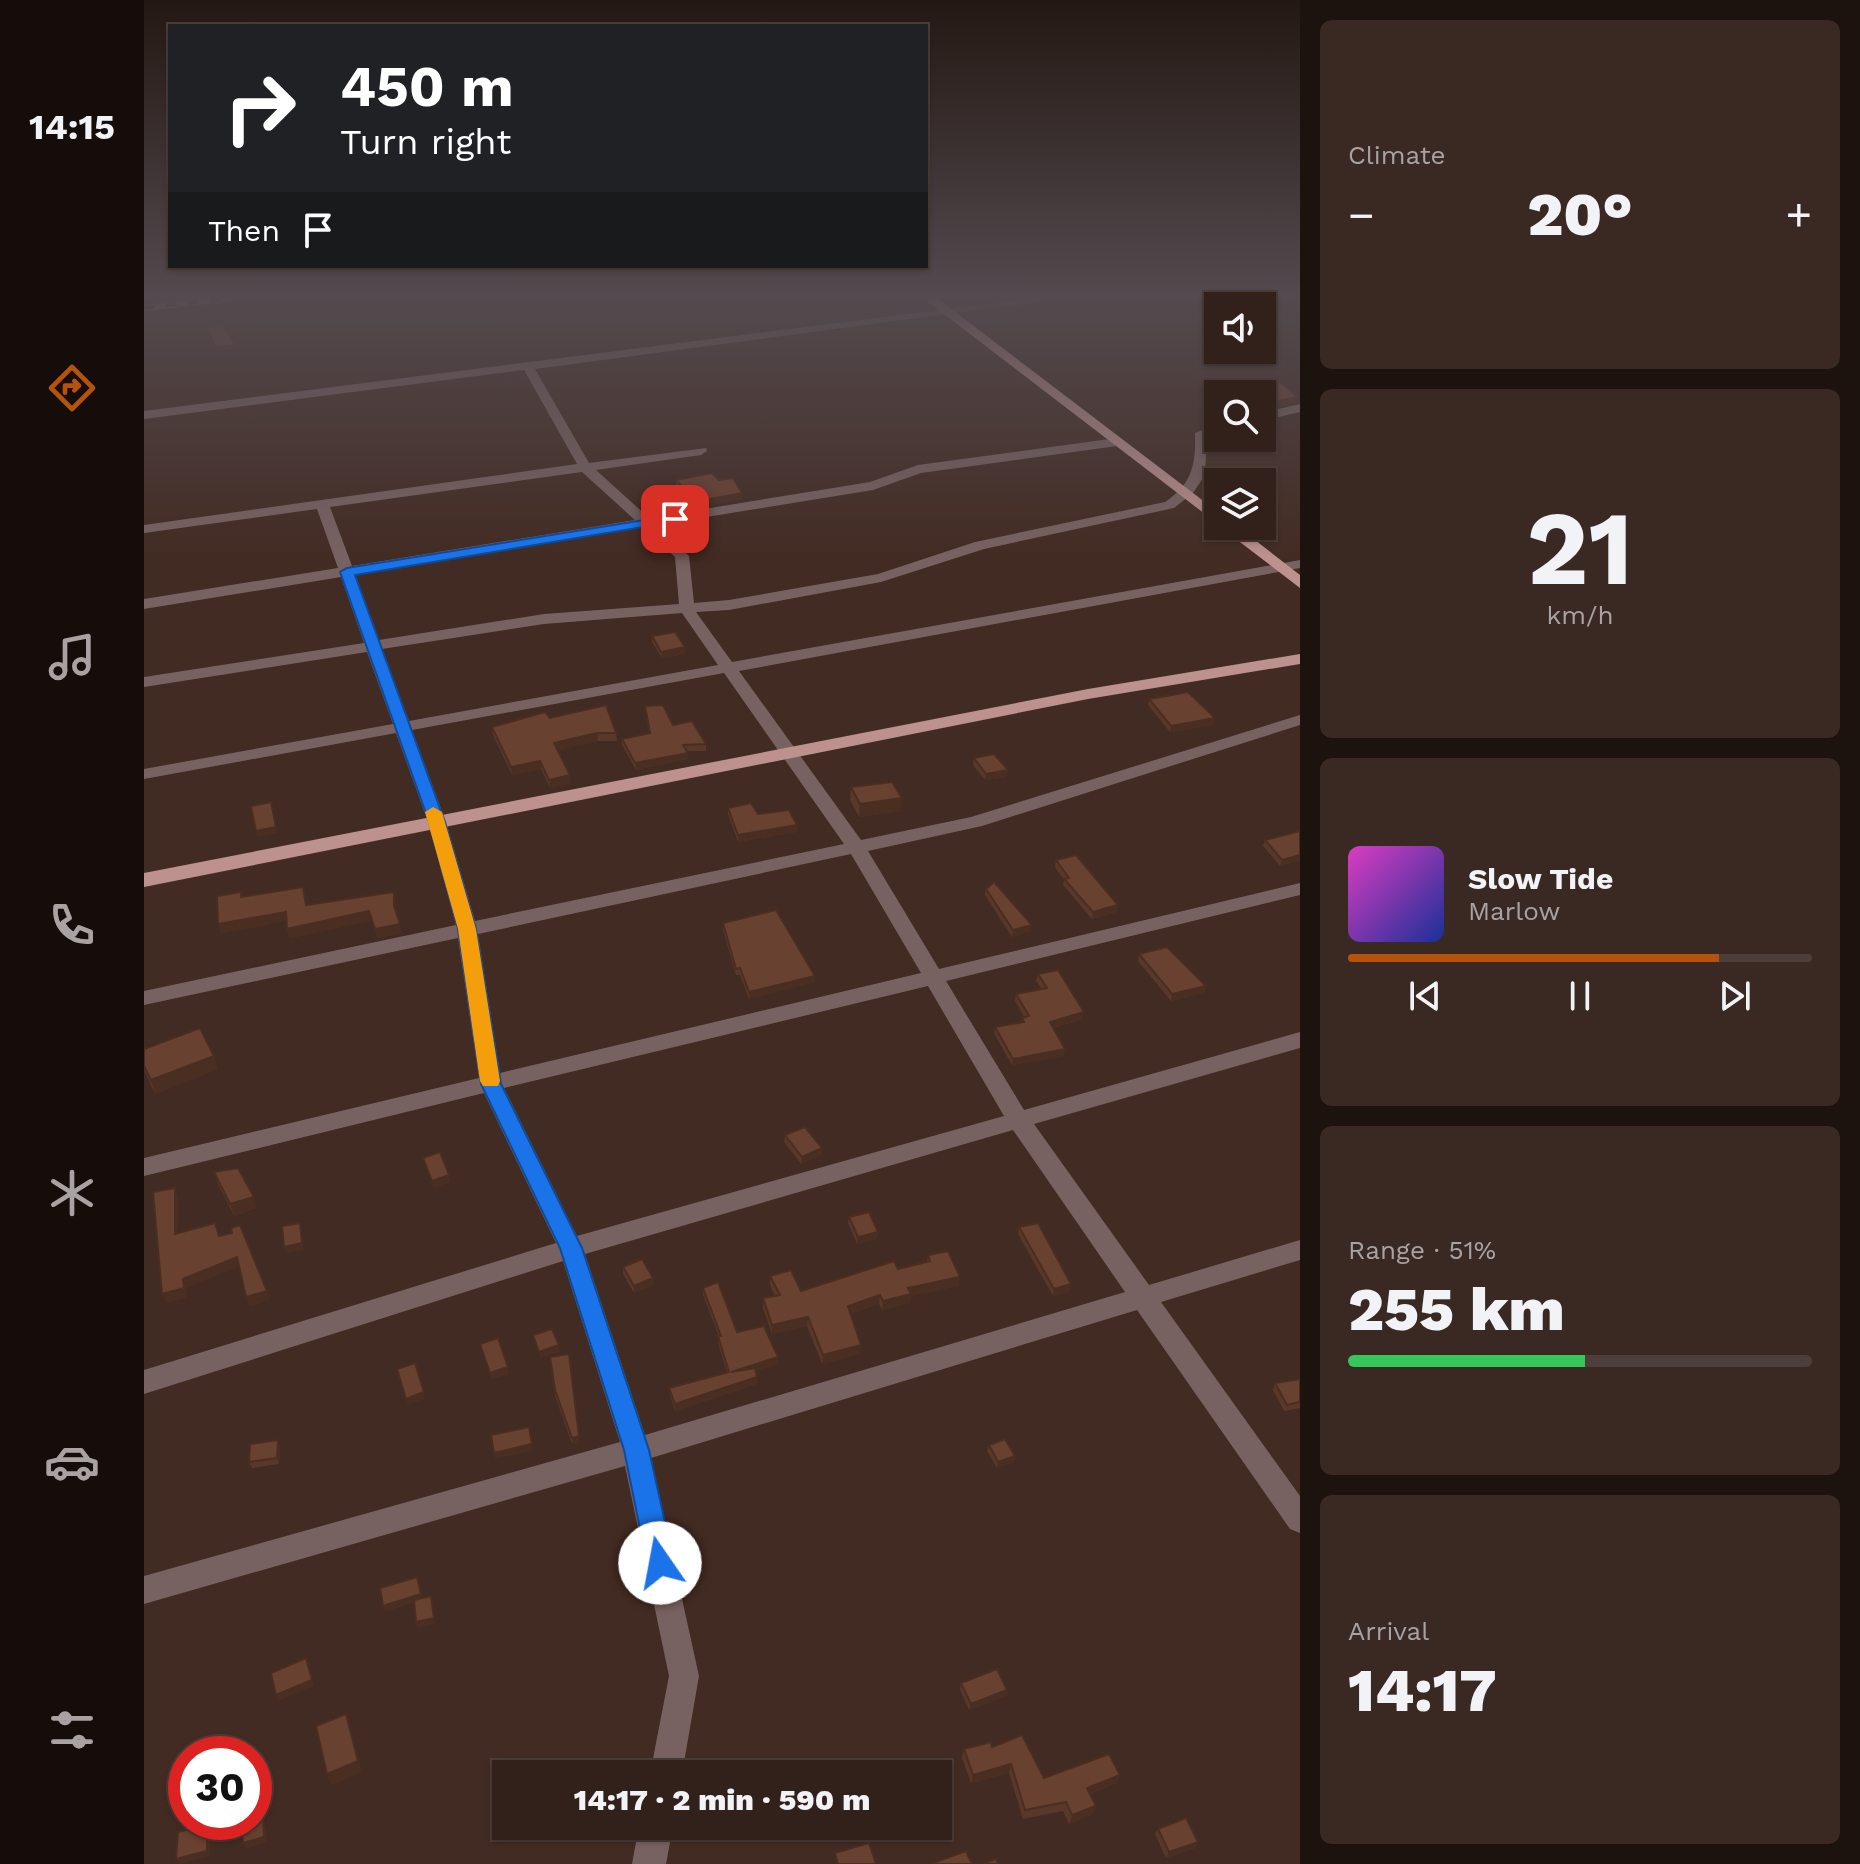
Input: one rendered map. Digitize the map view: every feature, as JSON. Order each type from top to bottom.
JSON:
[{"type":"main road","points":[[1043,385],[1204,508]]},
{"type":"main road","points":[[1245,540],[1300,583]]},
{"type":"main road","points":[[144,880],[1088,694],[1300,659]]},
{"type":"street","points":[[144,417],[385,385]]},
{"type":"street","points":[[538,385],[585,467],[682,556],[687,610],[856,847],[1019,1121],[1300,1520]]},
{"type":"street","points":[[1276,414],[1300,408]]},
{"type":"street","points":[[144,682],[544,619],[729,605],[881,578],[980,545],[1169,505],[1186,494],[1202,466],[1201,433],[1204,432]]},
{"type":"street","points":[[144,604],[873,486],[918,469],[1117,442]]},
{"type":"street","points":[[144,529],[701,451]]},
{"type":"street","points":[[322,504],[437,822],[467,929],[491,1084],[571,1248],[636,1450],[684,1676],[669,1760]]},
{"type":"street","points":[[144,774],[1300,564]]},
{"type":"street","points":[[144,998],[975,822],[1300,720]]},
{"type":"street","points":[[144,1167],[1300,889]]},
{"type":"street","points":[[144,1382],[571,1248],[1300,1040]]},
{"type":"street","points":[[144,1590],[636,1450],[1300,1250]]},
{"type":"street","points":[[649,1864],[653,1840]]},
{"type":"building","points":[[1276,385],[1284,385],[1298,397],[1276,402]]},
{"type":"building","points":[[712,473],[719,480],[733,478],[742,493],[705,500],[699,495],[692,496],[676,480]]},
{"type":"building","points":[[675,632],[685,647],[661,652],[652,636]]},
{"type":"building","points":[[1188,692],[1215,718],[1171,726],[1149,699]]},
{"type":"building","points":[[606,705],[616,733],[597,733],[554,743],[570,775],[549,780],[540,761],[511,767],[492,727],[545,712],[550,718]]},
{"type":"building","points":[[663,705],[673,725],[692,721],[706,744],[683,745],[688,753],[635,763],[622,739],[650,733],[645,706]]},
{"type":"building","points":[[994,754],[1008,770],[986,774],[974,758]]},
{"type":"building","points":[[892,782],[902,798],[860,804],[851,787]]},
{"type":"building","points":[[271,802],[276,827],[256,831],[251,806]]},
{"type":"building","points":[[751,803],[758,814],[789,810],[797,825],[738,835],[728,808]]},
{"type":"building","points":[[1300,831],[1300,855],[1282,860],[1265,840]]},
{"type":"building","points":[[1076,855],[1118,905],[1093,912],[1064,879],[1069,878],[1056,860]]},
{"type":"building","points":[[994,882],[1032,925],[1013,930],[986,889]]},
{"type":"building","points":[[303,887],[306,905],[394,892],[394,906],[400,924],[375,929],[369,911],[287,929],[286,912],[218,924],[217,896],[241,892],[241,897]]},
{"type":"building","points":[[776,910],[815,976],[749,992],[740,968],[736,969],[723,923]]},
{"type":"building","points":[[1167,947],[1206,986],[1172,994],[1139,954]]},
{"type":"building","points":[[1058,970],[1084,1012],[1050,1022],[1065,1049],[1013,1059],[995,1027],[1024,1022],[1022,1018],[1029,1016],[1016,994],[1047,988],[1038,974]]},
{"type":"building","points":[[200,1028],[214,1056],[151,1080],[144,1066],[144,1049]]},
{"type":"building","points":[[805,1127],[822,1148],[802,1157],[785,1135]]},
{"type":"building","points":[[440,1152],[449,1175],[432,1181],[423,1158]]},
{"type":"building","points":[[238,1168],[254,1197],[230,1204],[214,1172]]},
{"type":"building","points":[[175,1188],[175,1234],[215,1223],[219,1236],[232,1233],[231,1228],[240,1225],[267,1291],[246,1297],[237,1257],[183,1279],[184,1288],[162,1294],[153,1192]]},
{"type":"building","points":[[869,1212],[878,1232],[858,1237],[849,1217]]},
{"type":"building","points":[[300,1223],[302,1243],[284,1247],[282,1226]]},
{"type":"building","points":[[1038,1223],[1071,1284],[1054,1289],[1019,1227]]},
{"type":"building","points":[[948,1251],[960,1277],[908,1288],[911,1294],[883,1301],[880,1295],[848,1306],[861,1345],[823,1355],[808,1317],[772,1325],[763,1298],[780,1295],[770,1276],[791,1270],[801,1291],[894,1261],[898,1269],[930,1261],[928,1255]]},
{"type":"building","points":[[642,1259],[653,1278],[634,1286],[623,1267]]},
{"type":"building","points":[[718,1282],[737,1332],[764,1326],[778,1357],[731,1372],[755,1368],[757,1377],[675,1404],[669,1388],[729,1372],[718,1336],[721,1336],[703,1288]]},
{"type":"building","points":[[552,1329],[559,1345],[539,1352],[533,1335]]},
{"type":"building","points":[[498,1338],[508,1367],[490,1373],[480,1344]]},
{"type":"building","points":[[569,1354],[579,1436],[572,1438],[555,1390],[550,1357]]},
{"type":"building","points":[[415,1363],[424,1392],[406,1399],[397,1369]]},
{"type":"building","points":[[1300,1379],[1300,1402],[1287,1405],[1275,1383]]},
{"type":"building","points":[[529,1427],[532,1444],[494,1453],[491,1435]]},
{"type":"building","points":[[1005,1439],[1015,1456],[998,1462],[989,1445]]},
{"type":"building","points":[[278,1440],[277,1458],[249,1462],[250,1444]]},
{"type":"building","points":[[417,1577],[421,1594],[383,1606],[380,1588]]},
{"type":"building","points":[[431,1596],[434,1618],[416,1622],[414,1600]]},
{"type":"building","points":[[306,1658],[312,1680],[276,1695],[271,1673]]},
{"type":"building","points":[[997,1669],[1007,1690],[971,1704],[961,1683]]},
{"type":"building","points":[[346,1714],[358,1761],[327,1774],[316,1726]]},
{"type":"building","points":[[1022,1735],[1044,1778],[1109,1754],[1120,1775],[1087,1788],[1096,1806],[1072,1815],[1066,1802],[1025,1810],[1011,1764],[973,1775],[964,1749],[991,1742],[992,1747]]},
{"type":"building","points":[[1186,1818],[1198,1842],[1169,1852],[1158,1829]]},
{"type":"building","points":[[177,1840],[207,1840],[207,1851],[176,1859]]},
{"type":"building","points":[[869,1843],[876,1864],[838,1864],[835,1853]]},
{"type":"building","points":[[966,1851],[972,1864],[933,1863]]},
{"type":"slow traffic","points":[[433,812],[467,929],[490,1081]]},
{"type":"route","points":[[660,1563],[636,1450],[571,1248],[491,1084],[467,929],[437,822],[347,572],[675,519]]}]
